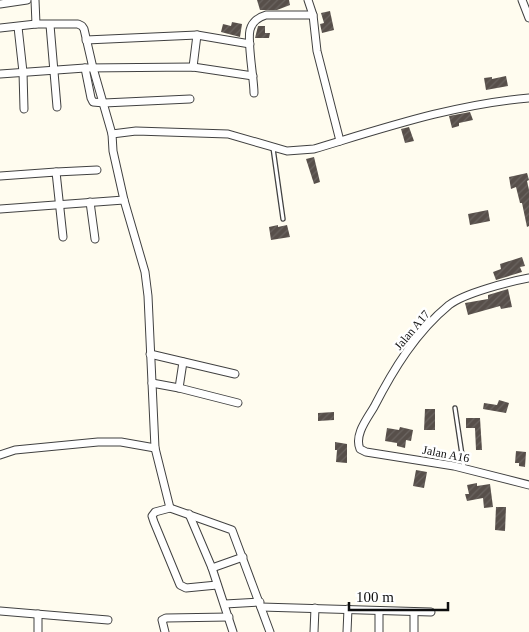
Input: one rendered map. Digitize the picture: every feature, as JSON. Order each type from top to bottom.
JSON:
[{"type":"street","points":[[0,4],[27,0]]},
{"type":"street","points":[[35,0],[36,24]]},
{"type":"street","points":[[308,0],[313,15],[317,51],[340,141]]},
{"type":"street","points":[[522,0],[529,18]]},
{"type":"street","points":[[254,93],[250,30],[259,17],[266,15],[313,15]]},
{"type":"street","points":[[0,28],[36,24],[82,26],[86,40],[92,101],[104,103],[190,99]]},
{"type":"street","points":[[50,25],[57,107]]},
{"type":"street","points":[[18,27],[23,72],[24,109]]},
{"type":"street","points":[[86,40],[197,35],[250,44]]},
{"type":"street","points":[[193,67],[197,35]]},
{"type":"street","points":[[0,74],[89,68],[193,67],[254,76]]},
{"type":"street","points":[[112,134],[136,131],[228,134],[287,151],[299,151],[402,122],[500,100],[529,98]]},
{"type":"street","points":[[104,103],[112,134],[113,151],[124,200],[144,272],[148,296],[154,448],[170,508]]},
{"type":"street","points":[[0,176],[97,170]]},
{"type":"street","points":[[56,172],[63,237]]},
{"type":"street","points":[[0,209],[124,200]]},
{"type":"street","points":[[90,202],[94,239]]},
{"type":"street","name":"Jalan A17","points":[[359,447],[358,436],[392,373],[436,317],[450,305],[465,296],[516,280],[529,278]]},
{"type":"street","points":[[150,354],[235,374]]},
{"type":"street","points":[[178,388],[183,362]]},
{"type":"street","points":[[152,383],[238,403]]},
{"type":"street","points":[[0,455],[15,450],[98,442],[121,442],[154,448]]},
{"type":"street","name":"Jalan A16","points":[[359,447],[362,451],[366,452],[464,469],[529,485]]},
{"type":"street","points":[[217,585],[186,588],[180,586],[152,516],[155,512],[170,508],[232,530],[270,632]]},
{"type":"street","points":[[189,514],[212,568],[233,632]]},
{"type":"street","points":[[212,568],[243,557]]},
{"type":"street","points":[[225,604],[431,612]]},
{"type":"street","points":[[314,632],[315,608]]},
{"type":"street","points":[[347,632],[348,609]]},
{"type":"street","points":[[0,611],[108,620]]},
{"type":"street","points":[[378,611],[379,632]]},
{"type":"street","points":[[414,612],[414,632]]},
{"type":"street","points":[[38,614],[38,632]]},
{"type":"street","points":[[165,632],[162,620],[166,618],[229,617]]},
{"type":"lane","points":[[272,147],[283,219]]},
{"type":"lane","points":[[455,408],[464,469]]},
{"type":"building","points":[[257,0],[289,0],[290,5],[277,10],[260,10]]},
{"type":"building","points":[[330,11],[334,30],[322,33],[320,24],[324,23],[321,13]]},
{"type":"building","points":[[232,22],[242,24],[240,37],[221,32],[223,24],[231,26]]},
{"type":"building","points":[[258,26],[265,26],[265,33],[270,33],[269,38],[255,38]]},
{"type":"building","points":[[506,76],[508,86],[486,90],[484,78],[492,77],[492,79]]},
{"type":"building","points":[[470,112],[473,120],[459,123],[459,126],[452,128],[449,116]]},
{"type":"building","points":[[409,127],[414,141],[405,143],[401,129]]},
{"type":"building","points":[[314,157],[320,182],[314,184],[306,159]]},
{"type":"building","points":[[527,173],[529,180],[527,181],[529,190],[529,226],[527,227],[522,203],[520,203],[516,187],[511,189],[509,177]]},
{"type":"building","points":[[488,210],[490,221],[470,225],[468,214]]},
{"type":"building","points":[[278,225],[278,227],[287,225],[290,237],[271,240],[269,227]]},
{"type":"building","points":[[522,257],[525,266],[520,267],[522,272],[496,280],[493,272],[501,269],[500,264]]},
{"type":"building","points":[[508,289],[512,307],[501,309],[500,306],[468,315],[465,303],[488,299],[488,295]]},
{"type":"building","points":[[499,400],[509,403],[506,413],[483,409],[484,403],[497,405]]},
{"type":"building","points":[[425,409],[435,409],[435,430],[424,430]]},
{"type":"building","points":[[334,412],[334,420],[318,421],[318,413]]},
{"type":"building","points":[[466,418],[480,418],[482,450],[476,450],[475,428],[466,428]]},
{"type":"building","points":[[400,427],[413,430],[411,441],[406,440],[405,448],[397,446],[397,443],[385,441],[387,428],[399,430]]},
{"type":"building","points":[[335,442],[347,444],[347,463],[336,462],[337,450],[335,450]]},
{"type":"building","points":[[516,451],[526,452],[525,467],[515,463]]},
{"type":"building","points":[[416,470],[427,472],[424,488],[413,486]]},
{"type":"building","points":[[477,483],[477,486],[490,484],[493,507],[484,508],[483,498],[467,501],[465,494],[469,494],[467,485]]},
{"type":"building","points":[[496,507],[506,507],[505,531],[495,530]]}]
